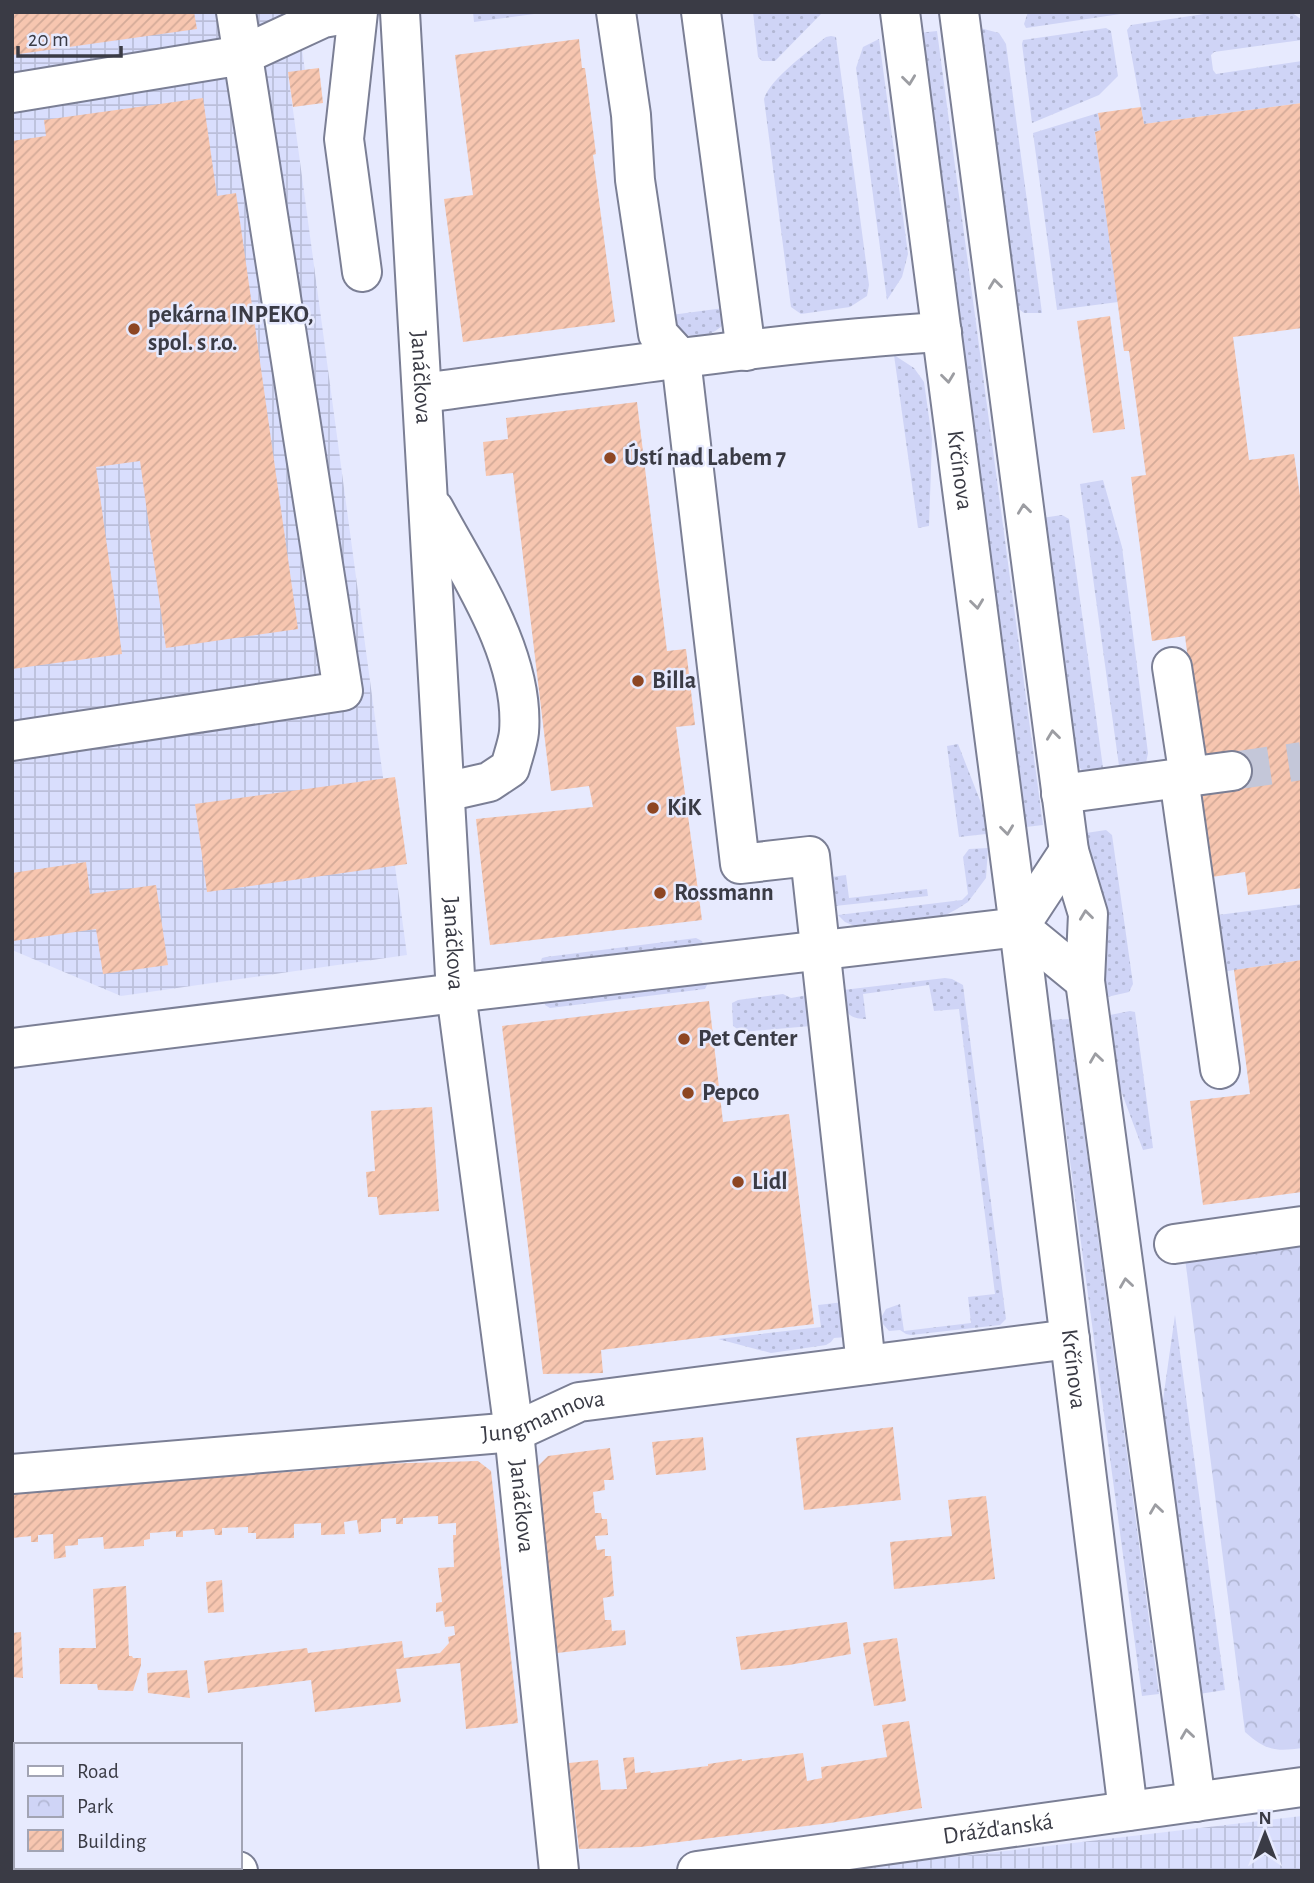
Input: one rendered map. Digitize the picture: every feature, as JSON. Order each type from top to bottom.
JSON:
[{"type":"street","points":[[12,741],[343,691],[236,12]]},
{"type":"street","points":[[12,93],[243,55],[323,18],[357,12],[344,139],[362,271]]},
{"type":"street","name":"Janáčkova","points":[[400,12],[456,993],[514,1432],[559,1871]]},
{"type":"street","points":[[616,12],[631,115],[635,180],[658,334],[681,359],[740,864],[810,856],[866,1365]]},
{"type":"street","points":[[701,12],[746,351]]},
{"type":"street","name":"Krčínova","points":[[900,12],[1019,927],[1128,1811]]},
{"type":"street","points":[[959,12],[1069,851],[1088,914],[1085,981],[1196,1802]]},
{"type":"street","points":[[422,393],[746,351],[942,332]]},
{"type":"street","points":[[428,498],[500,631],[517,689],[519,733],[510,768],[489,782],[444,792]]},
{"type":"street","points":[[1172,667],[1220,1069]]},
{"type":"street","points":[[1061,794],[1232,771]]},
{"type":"street","points":[[1019,927],[1069,851]]},
{"type":"street","points":[[12,1048],[1019,927],[1085,981]]},
{"type":"street","points":[[1174,1244],[1302,1226]]},
{"type":"street","name":"Jungmannova","points":[[12,1474],[514,1432],[579,1402],[1070,1339]]},
{"type":"street","name":"Drážďanská","points":[[697,1871],[1302,1787]]},
{"type":"shaded area","points":[[12,12],[297,12],[305,71],[288,73],[407,955],[121,996],[12,950]]},
{"type":"shaded area","points":[[1302,1816],[1302,1871],[835,1871]]},
{"type":"shaded area","points":[[12,1851],[14,1869],[79,1871],[12,1871]]},
{"type":"green space","points":[[473,12],[549,12],[474,22]]},
{"type":"green space","points":[[753,12],[823,12],[775,61],[762,61],[758,57]]},
{"type":"green space","points":[[1028,12],[1134,12],[1026,28],[1024,24]]},
{"type":"green space","points":[[1217,12],[1291,12],[1302,20],[1302,40],[1214,52],[1211,55],[1216,74],[1302,61],[1302,103],[1144,124],[1127,30],[1131,25]]},
{"type":"green space","points":[[980,28],[999,33],[1006,44],[1042,313],[1024,313],[1015,306]]},
{"type":"green space","points":[[1106,28],[1111,31],[1118,76],[1099,95],[1032,123],[1023,40]]},
{"type":"green space","points":[[937,31],[1043,825],[1026,827],[919,33]]},
{"type":"green space","points":[[831,36],[836,37],[869,285],[867,296],[850,307],[801,314],[791,307],[764,99],[774,83],[800,57]]},
{"type":"green space","points":[[879,39],[908,254],[902,277],[887,300],[856,68],[863,47]]},
{"type":"green space","points":[[1098,113],[1101,130],[1095,132],[1118,302],[1057,310],[1033,133]]},
{"type":"green space","points":[[724,308],[726,322],[707,335],[687,335],[673,329],[671,315]]},
{"type":"green space","points":[[894,355],[914,368],[924,382],[932,439],[929,526],[918,528]]},
{"type":"green space","points":[[1103,480],[1122,547],[1148,753],[1146,763],[1120,773],[1080,484]]},
{"type":"green space","points":[[1062,515],[1069,519],[1104,775],[1084,773],[1076,763],[1042,518]]},
{"type":"green space","points":[[958,744],[983,808],[986,834],[959,837],[947,746]]},
{"type":"green space","points":[[1106,830],[1112,835],[1133,984],[1129,992],[1107,997],[1086,833]]},
{"type":"green space","points":[[988,848],[986,878],[968,902],[944,916],[857,927],[845,922],[838,915],[962,900],[968,894],[963,857],[969,849]]},
{"type":"green space","points":[[846,875],[849,898],[927,889],[928,896],[835,906],[831,877]]},
{"type":"green space","points":[[1302,904],[1302,960],[1214,973],[1210,922],[1218,915]]},
{"type":"green space","points":[[696,938],[702,941],[703,946],[539,966],[542,958],[546,957]]},
{"type":"green space","points":[[945,978],[963,985],[1006,1319],[1000,1325],[911,1335],[900,1330],[889,1331],[883,1324],[882,1316],[886,1309],[900,1304],[904,1331],[971,1323],[968,1297],[995,1294],[959,1009],[934,1011],[929,985],[863,994],[866,1019],[859,1018],[853,1017],[847,1011],[843,990]]},
{"type":"green space","points":[[706,980],[705,989],[550,1008],[545,1005],[544,999]]},
{"type":"green space","points":[[783,994],[791,998],[808,995],[811,1026],[742,1032],[733,1026],[732,1003]]},
{"type":"green space","points":[[1135,1012],[1153,1148],[1143,1150],[1120,1088],[1110,1015]]},
{"type":"green space","points":[[1069,1019],[1159,1694],[1142,1696],[1051,1020]]},
{"type":"green space","points":[[1302,1230],[1302,1748],[1285,1750],[1265,1746],[1245,1732],[1184,1250]]},
{"type":"green space","points":[[844,1302],[846,1337],[834,1338],[826,1345],[771,1353],[718,1339],[821,1327],[818,1305]]},
{"type":"green space","points":[[1175,1315],[1225,1690],[1199,1694],[1162,1407]]},
{"type":"building","points":[[12,12],[194,12],[197,29],[12,55]]},
{"type":"building","points":[[579,39],[596,154],[593,155],[615,322],[463,342],[444,199],[473,195],[455,55]]},
{"type":"building","points":[[319,68],[323,103],[293,107],[288,72]]},
{"type":"building","name":"pekárna INPEKO, spol. s r.o.","points":[[203,98],[217,196],[236,193],[298,629],[166,648],[140,461],[96,467],[122,654],[12,669],[12,141],[46,136],[44,120]]},
{"type":"building","points":[[1302,103],[1302,328],[1233,337],[1249,460],[1294,454],[1302,510],[1302,888],[1248,895],[1245,872],[1205,878],[1193,791],[1201,761],[1185,636],[1152,641],[1131,477],[1146,475],[1129,351],[1124,351],[1095,132],[1101,130],[1098,113],[1141,107],[1144,124]]},
{"type":"building","points":[[1110,316],[1125,429],[1093,433],[1077,321]]},
{"type":"building","points":[[637,402],[667,651],[686,649],[695,725],[676,727],[702,920],[490,945],[476,819],[593,807],[589,786],[551,791],[513,473],[486,476],[483,442],[508,439],[506,418]]},
{"type":"building","points":[[395,777],[407,864],[207,892],[195,804]]},
{"type":"building","points":[[86,862],[90,894],[156,885],[168,965],[103,974],[96,929],[13,941],[12,873]]},
{"type":"building","points":[[1302,960],[1302,1192],[1203,1205],[1190,1101],[1250,1094],[1234,970]]},
{"type":"building","points":[[709,1001],[723,1122],[789,1114],[814,1324],[601,1350],[603,1373],[543,1374],[502,1026]]},
{"type":"building","points":[[432,1107],[439,1211],[379,1215],[377,1197],[368,1197],[366,1172],[375,1171],[371,1111]]},
{"type":"building","points":[[893,1427],[901,1500],[804,1510],[796,1438]]},
{"type":"building","points":[[703,1437],[706,1470],[656,1475],[652,1442]]},
{"type":"building","points":[[610,1448],[614,1480],[604,1480],[605,1490],[593,1492],[595,1513],[601,1513],[602,1519],[607,1519],[608,1535],[595,1536],[597,1550],[605,1549],[605,1556],[611,1556],[614,1596],[603,1598],[605,1620],[611,1620],[612,1631],[625,1630],[626,1645],[557,1653],[536,1468],[548,1456]]},
{"type":"building","points":[[478,1461],[491,1471],[518,1723],[466,1729],[460,1663],[396,1669],[401,1702],[315,1712],[311,1680],[208,1693],[204,1661],[307,1648],[308,1653],[402,1641],[404,1658],[440,1653],[449,1643],[448,1637],[455,1635],[454,1626],[445,1627],[443,1611],[436,1612],[436,1603],[442,1602],[438,1568],[454,1567],[453,1535],[456,1535],[456,1523],[438,1524],[438,1516],[403,1518],[403,1524],[396,1524],[396,1518],[381,1519],[381,1532],[359,1534],[357,1520],[344,1522],[345,1534],[321,1535],[321,1523],[294,1524],[294,1538],[256,1539],[256,1533],[248,1533],[248,1527],[222,1528],[222,1535],[215,1535],[214,1529],[183,1531],[183,1537],[176,1537],[176,1531],[150,1533],[150,1539],[144,1540],[144,1546],[104,1549],[103,1537],[78,1539],[78,1545],[65,1546],[66,1557],[54,1559],[53,1534],[38,1535],[38,1542],[31,1542],[31,1536],[12,1538],[12,1489],[378,1464]]},
{"type":"building","points":[[986,1496],[995,1579],[894,1589],[890,1542],[952,1536],[948,1500]]},
{"type":"building","points":[[222,1580],[224,1612],[208,1613],[206,1582]]},
{"type":"building","points":[[126,1586],[129,1656],[141,1658],[133,1691],[98,1690],[97,1684],[60,1684],[59,1648],[96,1648],[93,1589]]},
{"type":"building","points":[[847,1622],[851,1654],[741,1670],[736,1637]]},
{"type":"building","points":[[21,1632],[23,1678],[12,1677],[12,1633]]},
{"type":"building","points":[[897,1638],[906,1701],[874,1706],[863,1643]]},
{"type":"building","points":[[187,1670],[190,1698],[148,1693],[147,1673]]},
{"type":"building","points":[[909,1721],[922,1808],[830,1823],[640,1847],[579,1849],[569,1763],[598,1760],[601,1790],[627,1789],[623,1758],[634,1757],[635,1773],[651,1773],[803,1753],[807,1781],[822,1778],[821,1767],[887,1757],[882,1725]]},
{"type":"tunnel","points":[[1232,771],[1302,761]]},
{"type":"place","name":"pekárna INPEKO, spol. s r.o.","points":[[134,329]]},
{"type":"place","name":"Ústí nad Labem 7","points":[[610,458]]},
{"type":"place","name":"Billa","points":[[638,681]]},
{"type":"place","name":"KiK","points":[[653,808]]},
{"type":"place","name":"Rossmann","points":[[660,893]]},
{"type":"place","name":"Pet Center","points":[[684,1039]]},
{"type":"place","name":"Pepco","points":[[688,1093]]},
{"type":"place","name":"Lidl","points":[[738,1182]]}]
